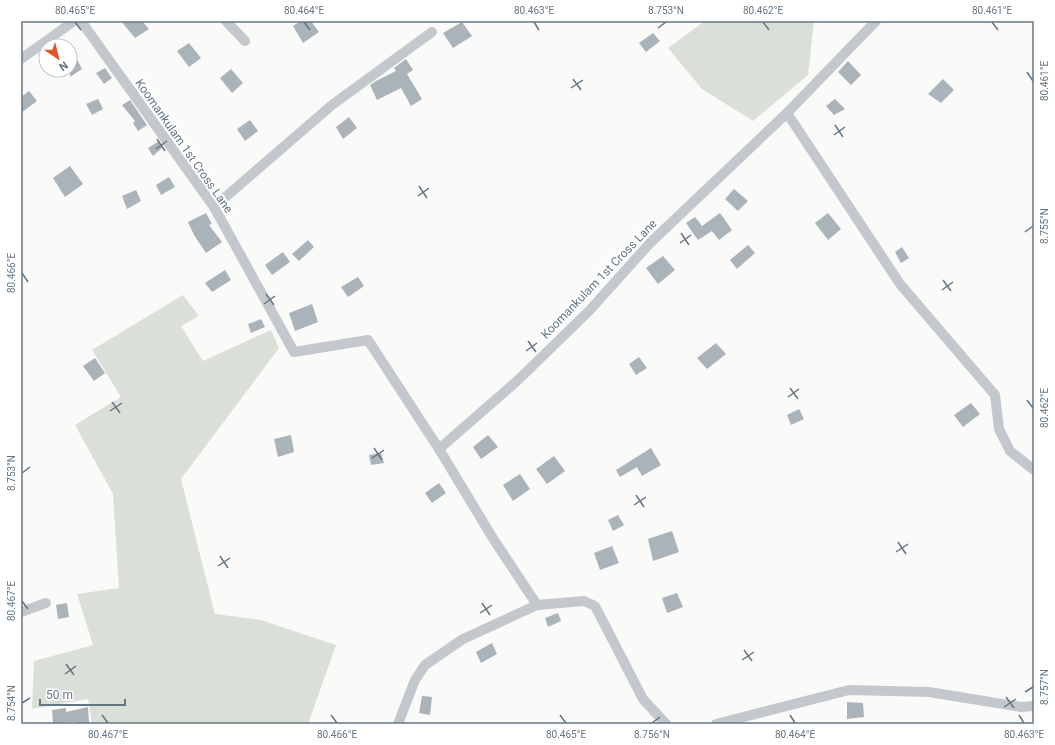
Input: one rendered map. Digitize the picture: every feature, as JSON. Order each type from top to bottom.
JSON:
[{"type":"street","points":[[21,59],[75,21]]},
{"type":"street","name":"Koomankulam 1st Cross Lane","points":[[75,21],[214,207],[294,352],[368,340],[439,449],[517,381],[589,311],[650,243],[787,113],[876,21]]},
{"type":"street","points":[[226,21],[244,41]]},
{"type":"street","points":[[214,207],[332,105],[432,32]]},
{"type":"street","points":[[787,113],[900,284],[995,395],[999,429],[1010,451],[1034,470]]},
{"type":"street","points":[[439,449],[494,540],[537,605]]},
{"type":"street","points":[[398,724],[415,680],[424,665],[463,639],[537,605],[584,601],[595,606],[643,699],[666,724]]},
{"type":"street","points":[[21,612],[46,603]]},
{"type":"street","points":[[716,724],[849,690],[929,692],[1021,706],[1034,706]]},
{"type":"shaded area","points":[[705,21],[814,21],[808,75],[753,121],[702,89],[668,48]]},
{"type":"shaded area","points":[[183,295],[199,316],[181,326],[203,361],[271,330],[279,348],[181,479],[215,614],[261,620],[336,645],[308,724],[92,724],[88,699],[32,709],[34,661],[93,645],[77,594],[119,588],[113,494],[75,425],[121,397],[92,350]]},
{"type":"building","points":[[121,21],[142,21],[149,29],[135,38]]},
{"type":"building","points":[[301,21],[311,21],[319,32],[303,43],[293,26]]},
{"type":"building","points":[[462,22],[472,36],[453,48],[443,33]]},
{"type":"building","points":[[653,33],[660,41],[646,52],[639,43]]},
{"type":"building","points":[[189,43],[201,58],[189,67],[177,51]]},
{"type":"building","points":[[406,59],[413,70],[407,74],[422,99],[411,106],[401,88],[377,100],[370,85],[396,71],[394,68]]},
{"type":"building","points":[[78,61],[82,69],[78,72]]},
{"type":"building","points":[[848,61],[861,75],[851,85],[838,72]]},
{"type":"building","points":[[105,68],[112,78],[104,84],[96,73]]},
{"type":"building","points":[[231,69],[243,83],[232,93],[220,78]]},
{"type":"building","points":[[943,79],[954,90],[941,103],[928,94]]},
{"type":"building","points":[[29,91],[37,101],[21,113],[21,97]]},
{"type":"building","points":[[98,99],[103,109],[92,115],[86,104]]},
{"type":"building","points":[[835,99],[845,109],[834,115],[826,106]]},
{"type":"building","points":[[130,100],[147,125],[138,131],[133,123],[135,121],[122,105]]},
{"type":"building","points":[[349,117],[357,128],[343,139],[336,127]]},
{"type":"building","points":[[250,120],[258,131],[245,141],[237,129]]},
{"type":"building","points":[[159,141],[163,147],[153,156],[148,148]]},
{"type":"building","points":[[70,166],[83,184],[65,197],[53,178]]},
{"type":"building","points":[[169,177],[175,187],[161,195],[156,185]]},
{"type":"building","points":[[734,189],[748,201],[738,211],[725,199]]},
{"type":"building","points":[[136,190],[141,201],[127,209],[122,196]]},
{"type":"building","points":[[206,213],[212,224],[209,225],[222,242],[206,253],[194,235],[188,222]]},
{"type":"building","points":[[720,213],[732,230],[719,240],[712,231],[698,240],[686,223],[695,217],[702,226]]},
{"type":"building","points":[[828,213],[841,229],[828,240],[815,223]]},
{"type":"building","points":[[308,240],[314,247],[299,261],[292,254]]},
{"type":"building","points":[[748,245],[755,253],[737,269],[730,260]]},
{"type":"building","points":[[902,247],[909,258],[901,263],[895,252]]},
{"type":"building","points":[[283,252],[290,262],[272,275],[265,265]]},
{"type":"building","points":[[663,256],[675,270],[658,284],[646,268]]},
{"type":"building","points":[[225,270],[231,280],[212,292],[205,283]]},
{"type":"building","points":[[358,277],[364,286],[348,297],[341,287]]},
{"type":"building","points":[[312,304],[318,322],[295,331],[289,313]]},
{"type":"building","points":[[261,319],[265,327],[251,333],[248,324]]},
{"type":"building","points":[[716,343],[726,354],[707,369],[697,358]]},
{"type":"building","points":[[639,357],[647,368],[636,375],[629,364]]},
{"type":"building","points":[[95,358],[105,373],[94,381],[83,366]]},
{"type":"building","points":[[971,403],[980,414],[963,427],[954,415]]},
{"type":"building","points":[[799,409],[804,419],[791,425],[787,415]]},
{"type":"building","points":[[291,435],[294,452],[278,457],[274,439]]},
{"type":"building","points":[[488,435],[498,447],[481,459],[473,447]]},
{"type":"building","points":[[651,448],[661,465],[642,476],[637,467],[620,477],[616,470]]},
{"type":"building","points":[[381,453],[384,463],[371,465],[369,455]]},
{"type":"building","points":[[554,456],[565,471],[547,484],[536,469]]},
{"type":"building","points":[[520,474],[530,489],[513,501],[503,485]]},
{"type":"building","points":[[439,483],[446,493],[432,503],[425,493]]},
{"type":"building","points":[[618,515],[624,525],[613,531],[608,520]]},
{"type":"building","points":[[672,531],[679,552],[653,561],[648,539]]},
{"type":"building","points":[[612,546],[619,563],[600,570],[594,553]]},
{"type":"building","points":[[677,593],[683,607],[667,613],[662,598]]},
{"type":"building","points":[[67,603],[69,617],[58,619],[56,605]]},
{"type":"building","points":[[558,613],[561,621],[548,627],[545,618]]},
{"type":"building","points":[[492,643],[497,654],[481,663],[476,652]]},
{"type":"building","points":[[422,696],[432,697],[430,715],[419,713]]},
{"type":"building","points":[[847,702],[863,703],[864,717],[847,719]]},
{"type":"building","points":[[88,707],[89,723],[53,723],[52,710],[66,708],[66,712]]}]
